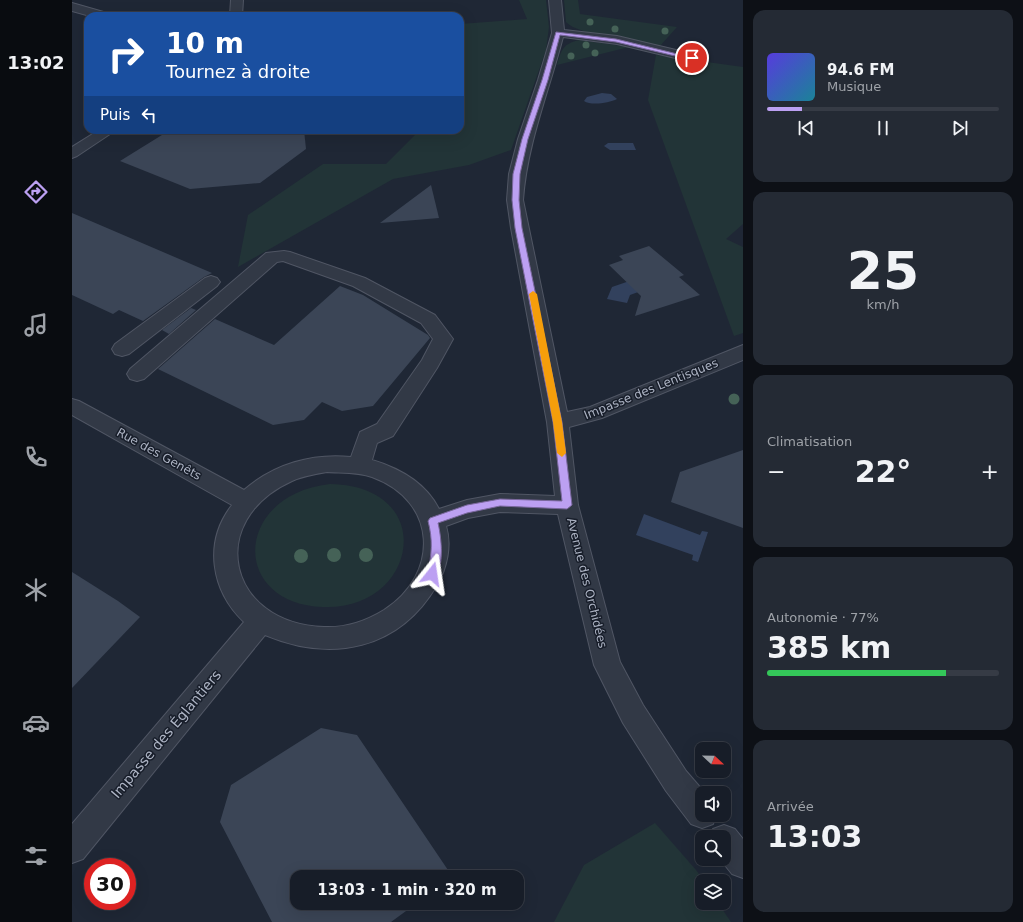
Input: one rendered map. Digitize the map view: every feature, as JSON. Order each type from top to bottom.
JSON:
[{"type":"street","points":[[236,12],[237,0]]},
{"type":"street","name":"Avenue des Orchidées","points":[[555,0],[558,33],[545,80],[525,139],[517,174],[515,200],[519,228],[558,422],[567,505],[607,665],[633,714],[676,781],[695,804]]},
{"type":"street","points":[[72,7],[89,12]]},
{"type":"street","points":[[558,33],[616,40],[692,58]]},
{"type":"street","points":[[72,153],[103,134]]},
{"type":"street","points":[[137,374],[272,258],[284,256],[358,282],[428,319],[443,338],[430,363],[385,430],[368,438],[359,465]]},
{"type":"street","points":[[122,349],[211,282]]},
{"type":"street","name":"Impasse des Lentisques","points":[[558,422],[595,413],[743,352]]},
{"type":"street","name":"Rue des Genêts","points":[[72,406],[247,502]]},
{"type":"street","points":[[327,464],[359,465],[392,477],[410,488],[424,503],[433,521],[437,544],[437,556],[432,574],[422,591],[409,606],[392,620],[371,630],[349,636],[325,639],[302,636],[280,630],[261,621],[246,609],[235,595],[228,579],[225,563],[225,547],[229,531],[236,515],[263,487],[282,475],[304,468],[327,464]]},
{"type":"street","points":[[433,521],[467,509],[500,503],[567,505]]},
{"type":"street","name":"Impasse des Églantiers","points":[[72,848],[261,621]]},
{"type":"street","name":"Avenue des Orchidées","points":[[710,822],[716,830]]},
{"type":"street","points":[[731,848],[743,863]]},
{"type":"shaded area","points":[[519,0],[546,0],[549,27],[546,50],[511,150],[469,165],[393,179],[238,267],[248,215],[323,164],[386,164],[416,134],[464,134],[464,24],[527,19]]},
{"type":"shaded area","points":[[564,0],[578,0],[580,14],[677,27],[660,46],[596,35],[573,27],[566,22]]},
{"type":"shaded area","points":[[580,40],[629,47],[557,65],[564,48],[570,43]]},
{"type":"shaded area","points":[[656,55],[743,67],[743,224],[726,239],[743,247],[743,333],[734,336],[648,100]]},
{"type":"shaded area","points":[[330,484],[365,490],[389,505],[401,525],[403,548],[396,570],[380,590],[355,603],[323,607],[293,601],[271,588],[259,570],[255,548],[261,527],[275,507],[298,492]]},
{"type":"shaded area","points":[[655,823],[699,874],[695,874],[695,910],[723,910],[731,922],[554,922],[584,865]]},
{"type":"water","points":[[602,93],[611,94],[617,99],[600,103],[587,103],[584,101],[587,97]]},
{"type":"water","points":[[608,143],[633,143],[636,150],[610,150],[604,146]]},
{"type":"water","points":[[641,277],[652,287],[630,295],[627,303],[607,299],[612,287]]},
{"type":"water","points":[[644,514],[700,535],[702,531],[708,532],[698,562],[692,560],[693,555],[636,535]]},
{"type":"building","points":[[164,134],[304,134],[306,149],[260,183],[190,189],[120,161]]},
{"type":"building","points":[[431,185],[439,218],[380,223]]},
{"type":"building","points":[[72,213],[212,273],[204,277],[143,321],[119,310],[113,314],[72,295]]},
{"type":"building","points":[[649,246],[684,275],[679,277],[700,295],[635,316],[641,296],[609,265],[623,260],[619,256]]},
{"type":"building","points":[[340,286],[363,295],[428,335],[430,338],[373,406],[342,411],[322,402],[304,420],[273,425],[158,369],[215,319],[274,345]]},
{"type":"building","points":[[191,308],[196,310],[169,334],[162,330]]},
{"type":"building","points":[[743,450],[743,528],[671,502],[680,472]]},
{"type":"building","points":[[72,572],[118,601],[140,617],[72,688]]},
{"type":"building","points":[[321,728],[357,735],[448,870],[290,870],[290,910],[407,910],[391,922],[272,922],[220,822],[231,785]]},
{"type":"slow traffic","points":[[533,294],[558,422],[562,453]]},
{"type":"route","points":[[432,574],[437,556],[437,538],[433,521],[467,509],[500,503],[567,505],[558,422],[542,335],[519,228],[515,200],[517,174],[525,139],[545,80],[558,33],[616,40],[692,58]]}]
